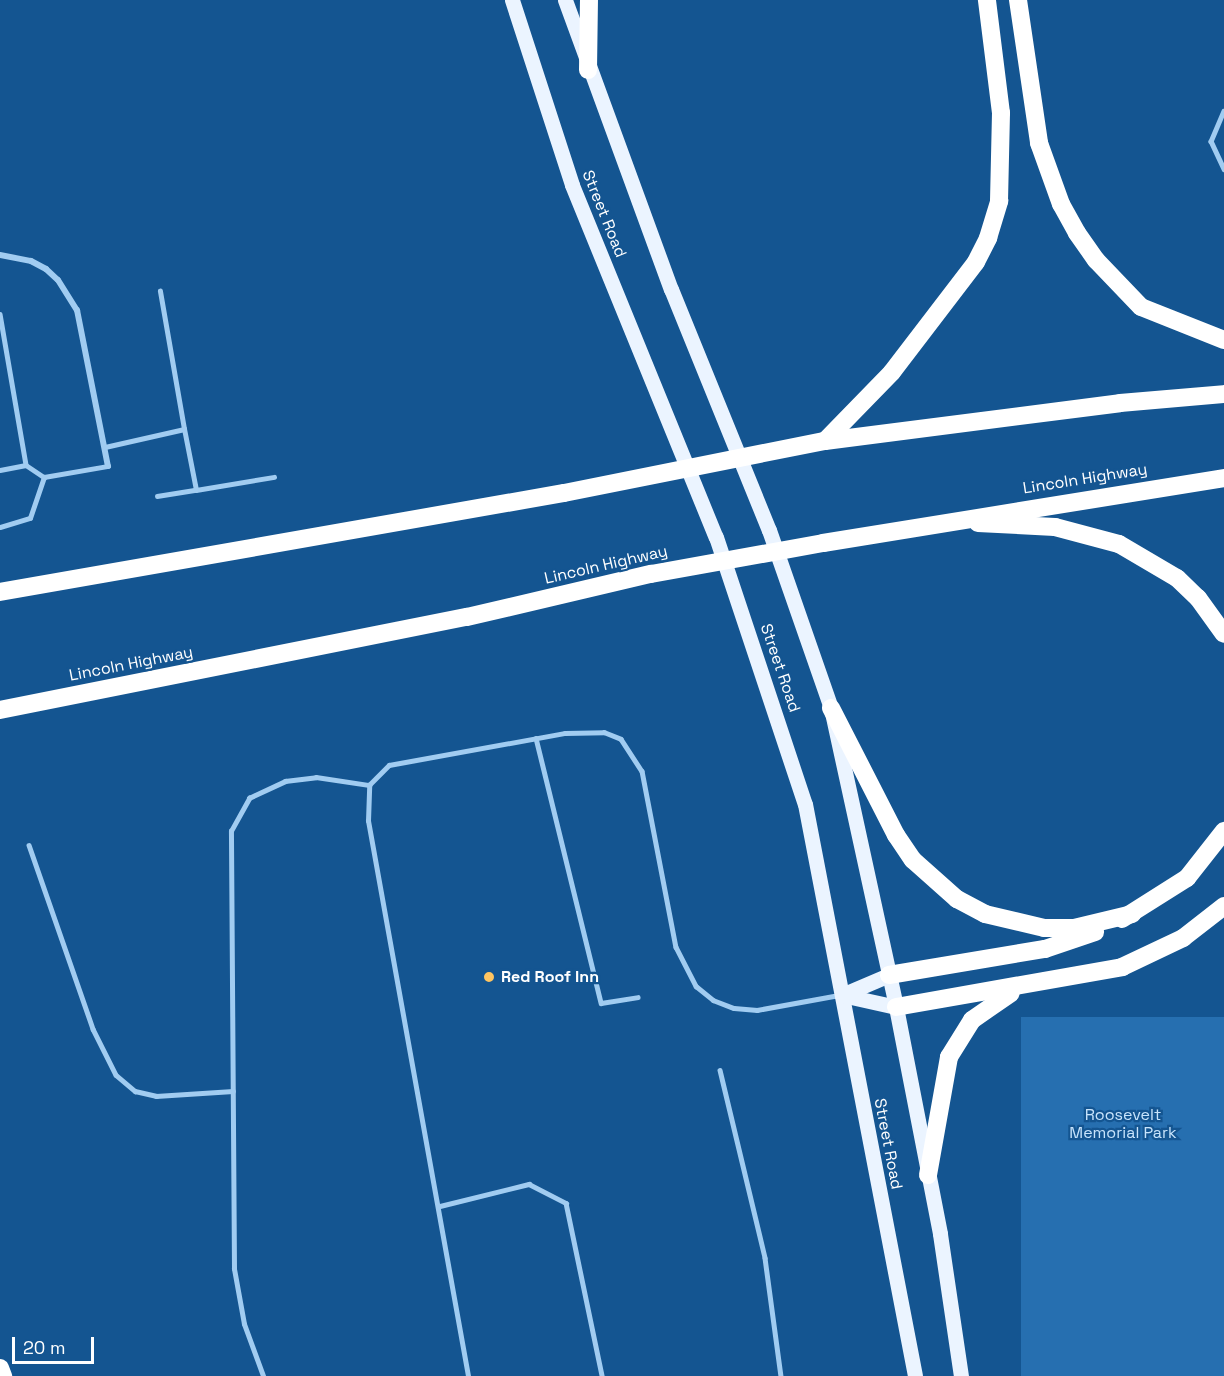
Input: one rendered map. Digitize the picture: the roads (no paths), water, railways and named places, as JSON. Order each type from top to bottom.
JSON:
[{"type":"highway","points":[[588,70],[589,0]]},
{"type":"highway","points":[[825,441],[907,353],[976,262],[988,238],[999,201],[1001,113],[987,0]]},
{"type":"highway","points":[[1018,0],[1039,143],[1061,204],[1077,233],[1111,278],[1142,307],[1224,340]]},
{"type":"highway","points":[[0,592],[564,493],[825,441],[1120,403],[1224,394]]},
{"type":"highway","name":"Lincoln Highway","points":[[0,711],[467,617],[651,574],[944,521],[1224,478]]},
{"type":"highway","points":[[944,521],[1054,527],[1119,544],[1177,578],[1198,598],[1224,634]]},
{"type":"highway","points":[[831,708],[896,835],[913,860],[957,899],[985,914],[1044,928],[1084,927],[1132,914]]},
{"type":"highway","points":[[889,975],[1045,949],[1094,933],[1132,914],[1187,878],[1224,831]]},
{"type":"highway","points":[[896,1007],[1089,975],[1153,955],[1183,938],[1224,906]]},
{"type":"highway","points":[[928,1175],[944,1079],[958,1038],[987,1007],[1026,986]]},
{"type":"highway","points":[[0,1368],[3,1376]]},
{"type":"main road","name":"Street Road","points":[[512,0],[572,185],[716,537],[805,804],[915,1376]]},
{"type":"main road","name":"Street Road","points":[[565,0],[588,70],[769,530],[831,708],[896,1007],[928,1175],[961,1376]]},
{"type":"main road","points":[[842,995],[889,975]]},
{"type":"main road","points":[[842,995],[896,1007]]},
{"type":"street","points":[[0,255],[31,261],[46,269],[73,302],[82,327],[108,466]]},
{"type":"lane","points":[[1224,111],[1211,141],[1224,169]]},
{"type":"lane","points":[[160,291],[196,490]]},
{"type":"lane","points":[[0,314],[26,465]]},
{"type":"lane","points":[[105,447],[184,429]]},
{"type":"lane","points":[[0,470],[26,465],[44,477],[108,466]]},
{"type":"lane","points":[[0,527],[30,519],[44,477]]},
{"type":"lane","points":[[157,496],[274,477]]},
{"type":"lane","points":[[468,1376],[440,1206],[368,821],[369,785],[389,765],[536,738],[604,732],[621,739],[634,755],[642,771],[676,947],[696,986],[713,1000],[734,1008],[757,1010],[842,995]]},
{"type":"lane","points":[[536,738],[601,1004],[638,997]]},
{"type":"lane","points":[[263,1376],[244,1324],[234,1269],[231,831],[249,798],[285,781],[316,777],[369,785]]},
{"type":"lane","points":[[29,845],[88,1018],[116,1075],[135,1091],[156,1096],[233,1091]]},
{"type":"lane","points":[[720,1070],[765,1258],[781,1376]]},
{"type":"lane","points":[[440,1206],[529,1184],[566,1203],[602,1376]]},
{"type":"place","name":"Red Roof Inn","points":[[489,977]]},
{"type":"park label","name":"Roosevelt Memorial Park","points":[[1123,1124]]}]
